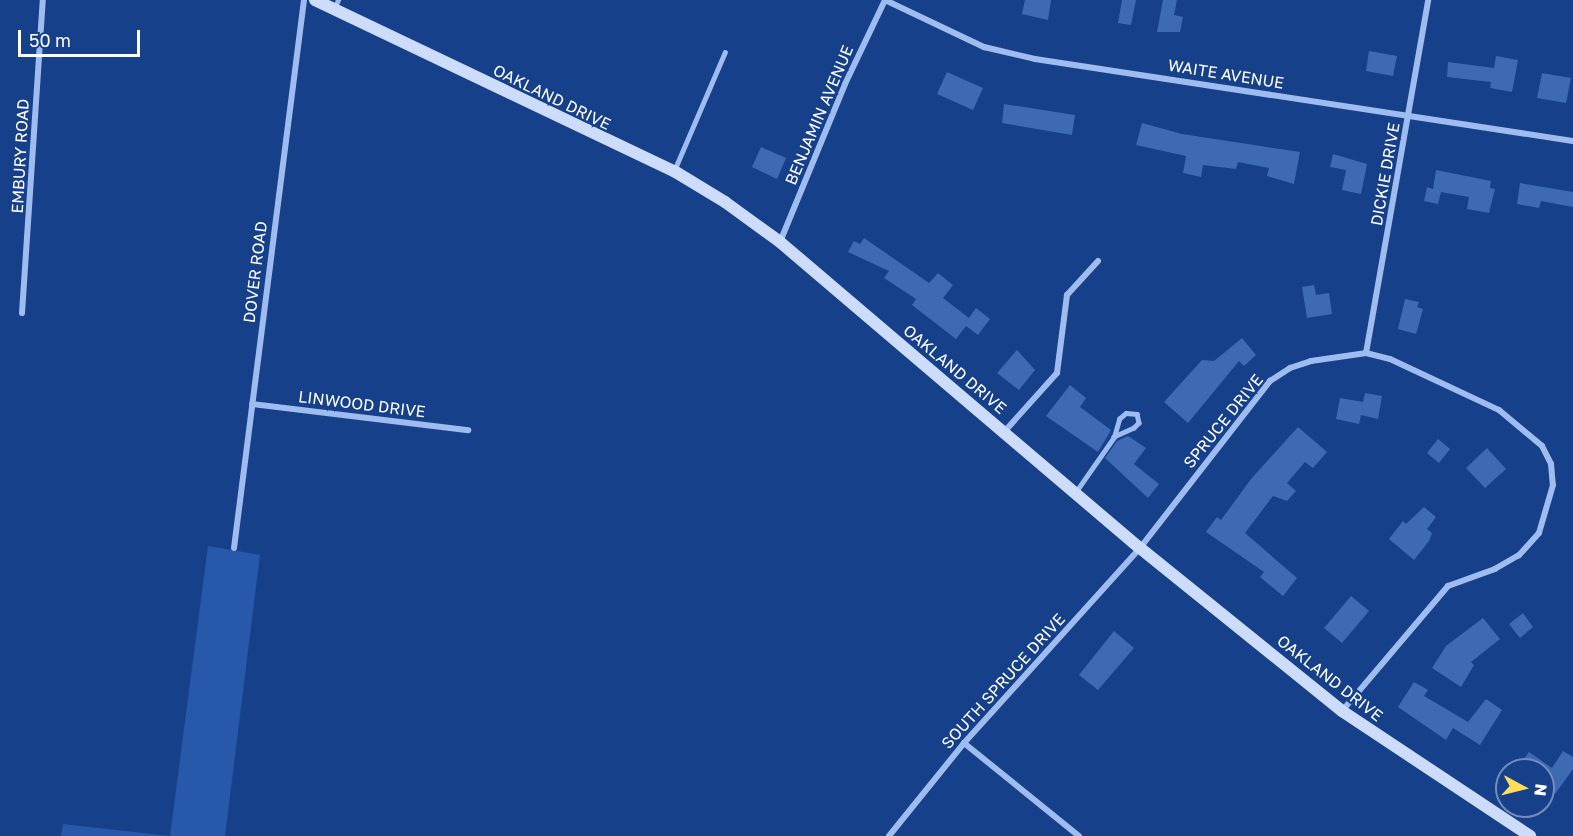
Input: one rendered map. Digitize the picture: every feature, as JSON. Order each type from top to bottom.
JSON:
[{"type":"main road","name":"OAKLAND DRIVE","points":[[315,0],[336,4],[674,171],[780,242],[1140,548],[1342,711],[1530,836]]},
{"type":"street","name":"EMBURY ROAD","points":[[22,313],[43,0]]},
{"type":"street","name":"DOVER ROAD","points":[[234,548],[304,0]]},
{"type":"street","name":"WAITE AVENUE","points":[[885,0],[984,47],[1035,59],[1573,141]]},
{"type":"street","name":"BENJAMIN AVENUE","points":[[780,242],[845,84],[885,0]]},
{"type":"street","name":"DICKIE DRIVE","points":[[1366,353],[1428,0]]},
{"type":"street","points":[[1004,432],[1057,373],[1067,295],[1098,261]]},
{"type":"street","name":"SPRUCE DRIVE","points":[[1140,548],[1270,381],[1290,368],[1311,361],[1366,353],[1390,358],[1499,410],[1542,446],[1551,464],[1553,484],[1539,533],[1519,555],[1495,569],[1448,586],[1342,711]]},
{"type":"street","name":"LINWOOD DRIVE","points":[[252,404],[468,430]]},
{"type":"street","name":"SOUTH SPRUCE DRIVE","points":[[889,836],[964,743],[1140,548]]},
{"type":"street","points":[[964,743],[1079,836]]},
{"type":"lane","points":[[674,171],[725,52]]},
{"type":"lane","points":[[1075,493],[1114,437],[1119,419],[1126,412],[1137,414],[1139,423],[1134,428],[1114,437]]},
{"type":"shaded area","points":[[208,546],[260,555],[225,836],[170,836]]},
{"type":"shaded area","points":[[63,824],[169,836],[61,836]]},
{"type":"building","points":[[1025,0],[1051,0],[1048,20],[1022,14]]},
{"type":"building","points":[[1122,0],[1136,0],[1131,25],[1118,23]]},
{"type":"building","points":[[1163,0],[1177,0],[1174,15],[1183,17],[1180,32],[1157,32]]},
{"type":"building","points":[[1369,51],[1397,56],[1393,76],[1366,71]]},
{"type":"building","points":[[1496,56],[1518,60],[1512,92],[1490,88],[1491,82],[1447,77],[1448,62],[1494,68]]},
{"type":"building","points":[[947,72],[983,88],[973,110],[937,94]]},
{"type":"building","points":[[1542,73],[1571,78],[1566,103],[1537,98]]},
{"type":"building","points":[[1004,104],[1075,115],[1072,135],[1002,123]]},
{"type":"building","points":[[1142,123],[1182,134],[1300,152],[1294,184],[1267,176],[1269,168],[1238,162],[1236,169],[1203,165],[1201,177],[1183,173],[1186,156],[1136,145]]},
{"type":"building","points":[[761,147],[786,158],[777,179],[752,167]]},
{"type":"building","points":[[1333,154],[1367,164],[1361,194],[1342,190],[1346,170],[1330,167]]},
{"type":"building","points":[[1436,170],[1491,181],[1490,188],[1495,189],[1489,213],[1467,209],[1469,197],[1441,192],[1438,204],[1424,201],[1427,187],[1433,189]]},
{"type":"building","points":[[1520,183],[1573,192],[1573,207],[1541,201],[1539,208],[1517,204]]},
{"type":"building","points":[[864,238],[929,283],[938,273],[953,285],[943,298],[969,318],[976,308],[990,319],[978,335],[966,326],[956,339],[912,305],[916,299],[884,278],[889,271],[848,252],[854,241],[860,244]]},
{"type":"building","points":[[1314,285],[1316,295],[1329,293],[1332,314],[1307,318],[1302,287]]},
{"type":"building","points":[[1405,299],[1419,302],[1417,307],[1423,309],[1416,334],[1398,329]]},
{"type":"building","points":[[1242,338],[1256,355],[1244,366],[1239,361],[1188,423],[1164,402],[1202,360],[1214,361]]},
{"type":"building","points":[[1017,350],[1035,370],[1019,390],[997,373]]},
{"type":"building","points":[[1070,385],[1086,398],[1080,407],[1111,430],[1098,452],[1046,416]]},
{"type":"building","points":[[1365,393],[1382,396],[1378,419],[1361,415],[1359,424],[1336,419],[1340,398],[1363,402]]},
{"type":"building","points":[[1298,427],[1327,452],[1313,468],[1305,462],[1287,483],[1296,491],[1287,501],[1273,496],[1245,533],[1297,578],[1283,596],[1260,577],[1264,572],[1206,532],[1217,517],[1221,520],[1251,479]]},
{"type":"building","points":[[1128,436],[1146,448],[1134,464],[1159,484],[1148,498],[1105,458],[1117,441]]},
{"type":"building","points":[[1438,439],[1450,449],[1439,463],[1427,453]]},
{"type":"building","points":[[1487,448],[1506,469],[1485,488],[1466,468]]},
{"type":"building","points":[[1424,507],[1436,517],[1427,529],[1432,533],[1429,541],[1414,560],[1389,539],[1403,521],[1406,524]]},
{"type":"building","points":[[1351,596],[1369,611],[1342,643],[1324,628]]},
{"type":"building","points":[[1523,613],[1533,627],[1520,638],[1509,624]]},
{"type":"building","points":[[1483,618],[1500,639],[1471,662],[1474,665],[1461,687],[1432,668],[1446,646]]},
{"type":"building","points":[[1114,631],[1134,648],[1098,690],[1079,675]]},
{"type":"building","points":[[1414,682],[1428,690],[1424,696],[1468,722],[1486,699],[1502,710],[1480,745],[1453,728],[1446,740],[1398,707]]},
{"type":"building","points":[[1563,751],[1573,757],[1573,769],[1555,794],[1555,763]]},
{"type":"building","points":[[1529,752],[1538,758],[1525,758]]}]
